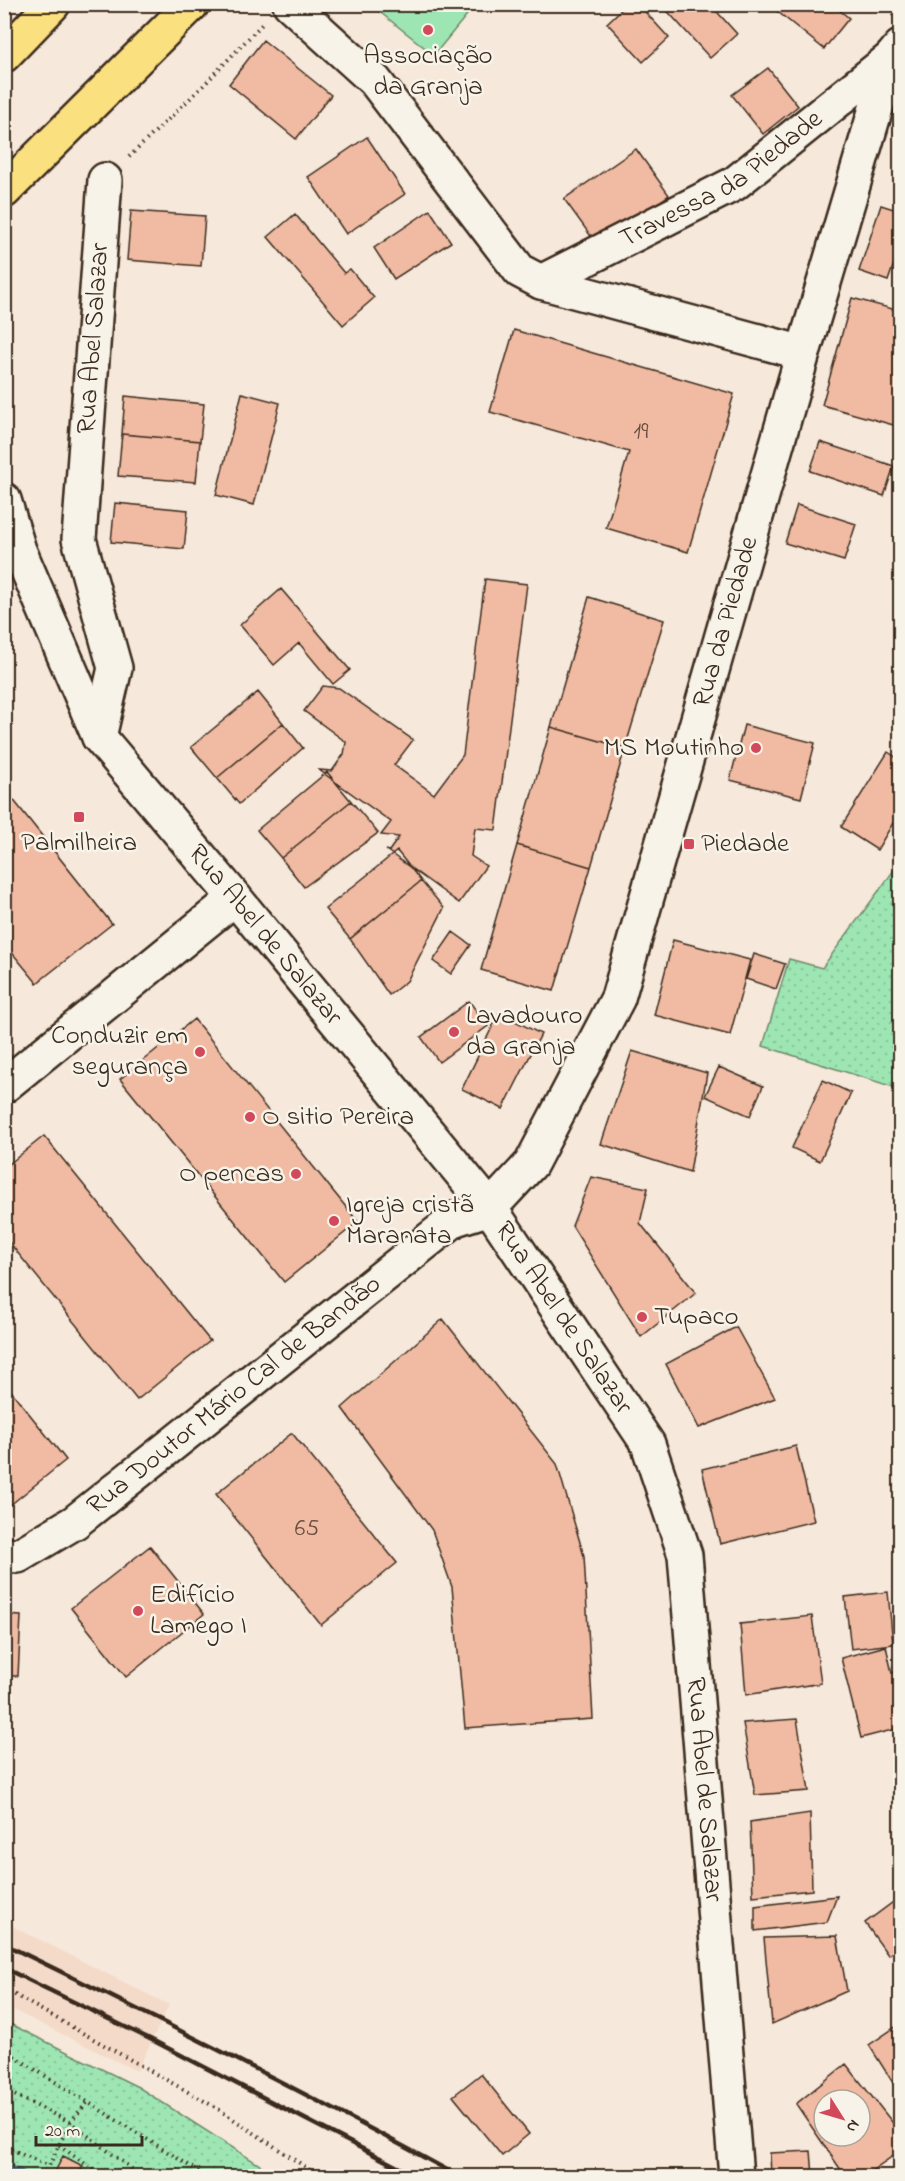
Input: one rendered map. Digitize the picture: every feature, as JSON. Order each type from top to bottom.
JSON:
[{"type":"highway","points":[[4,54],[53,4]]},
{"type":"highway","points":[[4,191],[192,4]]},
{"type":"street","points":[[278,13],[375,81],[520,271],[541,282],[803,353]]},
{"type":"street","name":"Travessa da Piedade","points":[[541,282],[734,184],[896,52]]},
{"type":"street","name":"Rua da Piedade","points":[[490,1208],[531,1164],[618,998],[803,353],[896,52]]},
{"type":"street","name":"Rua Abel Salazar","points":[[99,737],[115,668],[79,539],[105,180]]},
{"type":"street","name":"Rua Abel de Salazar","points":[[4,500],[19,550],[99,737],[235,898],[490,1208],[648,1444],[685,1555],[736,2176]]},
{"type":"street","points":[[4,1086],[235,898]]},
{"type":"street","name":"Rua Doutor Mário Cal de Bandão","points":[[4,1555],[18,1556],[75,1522],[455,1219],[490,1208]]},
{"type":"path","points":[[105,180],[278,13]]},
{"type":"path","points":[[4,1989],[215,2107],[319,2176]]},
{"type":"path","points":[[4,2050],[206,2176]]},
{"type":"path","points":[[4,2090],[70,2122],[141,2176]]},
{"type":"path","points":[[4,2146],[49,2166],[70,2122],[87,2103]]},
{"type":"path","points":[[58,2145],[102,2176]]},
{"type":"shaded area","points":[[4,1922],[169,2005],[137,2071],[5,2006]]},
{"type":"green space","name":"Associação da Granja","points":[[371,5],[475,5],[434,55]]},
{"type":"green space","points":[[900,862],[900,1089],[763,1046],[789,959],[822,968]]},
{"type":"green space","points":[[4,2021],[138,2087],[277,2176],[5,2176]]},
{"type":"building","points":[[627,4],[638,4],[669,38],[643,62],[607,23]]},
{"type":"building","points":[[661,4],[710,4],[737,34],[710,58]]},
{"type":"building","points":[[768,4],[832,4],[849,18],[824,49]]},
{"type":"building","points":[[263,40],[331,95],[296,139],[229,84]]},
{"type":"building","points":[[768,68],[798,106],[763,134],[732,95]]},
{"type":"building","points":[[367,137],[405,194],[346,234],[308,177]]},
{"type":"building","points":[[636,149],[669,195],[598,246],[564,199]]},
{"type":"building","points":[[881,205],[900,211],[900,253],[898,252],[888,281],[859,271]]},
{"type":"building","points":[[430,210],[451,242],[394,279],[374,248]]},
{"type":"building","points":[[131,211],[205,216],[201,266],[127,260]]},
{"type":"building","points":[[295,214],[344,273],[350,269],[374,298],[343,325],[268,237]]},
{"type":"building","points":[[852,298],[900,311],[900,412],[897,426],[822,405]]},
{"type":"building","points":[[514,330],[734,394],[688,552],[606,528],[629,452],[490,412]]},
{"type":"building","points":[[242,393],[280,403],[254,505],[216,495]]},
{"type":"building","points":[[125,396],[204,404],[200,441],[122,434]]},
{"type":"building","points":[[122,434],[200,441],[196,482],[118,476]]},
{"type":"building","points":[[820,442],[894,466],[884,496],[810,471]]},
{"type":"building","points":[[115,503],[188,510],[184,549],[111,542]]},
{"type":"building","points":[[797,505],[856,524],[844,561],[785,543]]},
{"type":"building","points":[[485,579],[527,584],[496,830],[475,828],[471,856],[486,866],[459,903],[386,850],[389,851],[399,837],[381,835],[391,822],[319,770],[332,771],[344,754],[346,742],[304,711],[323,686],[339,688],[413,740],[394,765],[434,794],[463,755]]},
{"type":"building","points":[[281,589],[350,670],[333,684],[299,643],[274,665],[240,625]]},
{"type":"building","points":[[589,597],[664,620],[625,748],[551,727]]},
{"type":"building","points":[[258,692],[283,723],[217,778],[191,747]]},
{"type":"building","points":[[283,723],[303,748],[239,804],[217,778]]},
{"type":"building","points":[[744,725],[815,743],[801,798],[730,780]]},
{"type":"building","points":[[551,727],[625,748],[591,867],[517,845]]},
{"type":"building","points":[[888,752],[900,760],[900,828],[893,823],[877,850],[841,827]]},
{"type":"building","points":[[327,772],[351,801],[281,858],[257,830]]},
{"type":"building","points":[[4,788],[112,924],[37,983],[4,943]]},
{"type":"building","points":[[351,801],[378,833],[304,887],[281,858]]},
{"type":"building","points":[[517,845],[591,867],[554,991],[481,970]]},
{"type":"building","points":[[397,851],[421,881],[350,939],[325,909]]},
{"type":"building","points":[[421,881],[444,908],[407,981],[389,995],[350,939]]},
{"type":"building","points":[[453,932],[471,945],[451,974],[433,961]]},
{"type":"building","points":[[673,940],[750,960],[730,1035],[654,1015]]},
{"type":"building","points":[[754,954],[785,964],[776,989],[746,979]]},
{"type":"building","name":"Lavadouro da Granja","points":[[469,1001],[488,1026],[439,1062],[421,1037]]},
{"type":"building","points":[[499,1013],[541,1034],[503,1109],[462,1089]]},
{"type":"building","points":[[194,1019],[358,1222],[284,1282],[120,1079]]},
{"type":"building","points":[[632,1051],[707,1073],[690,1172],[601,1144]]},
{"type":"building","points":[[719,1067],[763,1086],[750,1116],[705,1096]]},
{"type":"building","points":[[823,1080],[851,1093],[820,1161],[792,1148]]},
{"type":"building","points":[[44,1136],[210,1341],[137,1400],[4,1236],[4,1168]]},
{"type":"building","points":[[591,1177],[648,1188],[640,1223],[696,1293],[641,1337],[572,1226]]},
{"type":"building","points":[[443,1319],[557,1464],[584,1556],[593,1719],[465,1728],[452,1587],[432,1530],[342,1408]]},
{"type":"building","points":[[736,1327],[775,1398],[699,1428],[666,1364]]},
{"type":"building","points":[[4,1382],[66,1460],[4,1510]]},
{"type":"building","points":[[292,1433],[397,1563],[321,1625],[216,1494]]},
{"type":"building","points":[[796,1446],[814,1521],[720,1544],[702,1469]]},
{"type":"building","name":"Edifício Lamego I","points":[[150,1546],[204,1614],[126,1677],[71,1608]]},
{"type":"building","points":[[888,1592],[893,1644],[851,1649],[845,1597]]},
{"type":"building","points":[[4,1615],[21,1616],[18,1676],[4,1676]]},
{"type":"building","points":[[812,1616],[821,1683],[746,1695],[740,1624]]},
{"type":"building","points":[[886,1646],[892,1673],[900,1671],[900,1728],[861,1738],[841,1658]]},
{"type":"building","points":[[797,1719],[809,1791],[755,1795],[743,1723]]},
{"type":"building","points":[[810,1813],[812,1890],[753,1896],[750,1822]]},
{"type":"building","points":[[837,1896],[827,1922],[755,1931],[755,1906]]},
{"type":"building","points":[[900,1897],[900,1947],[888,1955],[865,1923]]},
{"type":"building","points":[[837,1936],[847,1991],[772,2024],[764,1938]]},
{"type":"building","points":[[900,2024],[900,2094],[869,2045]]},
{"type":"building","points":[[846,2064],[865,2088],[816,2088]]},
{"type":"building","points":[[481,2074],[529,2134],[502,2156],[453,2096]]},
{"type":"building","points":[[812,2091],[812,2128],[796,2104]]},
{"type":"building","points":[[872,2097],[900,2132],[900,2151],[864,2176],[845,2176],[826,2148],[872,2148]]},
{"type":"building","points":[[811,2151],[813,2176],[771,2176],[770,2153]]},
{"type":"building","points":[[63,2156],[83,2166],[78,2176],[63,2176],[55,2172]]},
{"type":"waterway","points":[[4,2167],[24,2176]]},
{"type":"railway","points":[[4,1944],[232,2057],[458,2176]]},
{"type":"railway","points":[[4,1968],[152,2040],[415,2176]]},
{"type":"place","name":"Associação da Granja","points":[[428,30]]},
{"type":"place","name":"MS Moutinho","points":[[756,748]]},
{"type":"place","name":"Palmilheira","points":[[79,817]]},
{"type":"place","name":"Piedade","points":[[689,844]]},
{"type":"place","name":"Lavadouro da Granja","points":[[454,1032]]},
{"type":"place","name":"Conduzir em segurança","points":[[200,1052]]},
{"type":"place","name":"O sitio Pereira","points":[[250,1117]]},
{"type":"place","name":"O pencas","points":[[296,1174]]},
{"type":"place","name":"Igreja cristã Maranata","points":[[334,1221]]},
{"type":"place","name":"Tupaco","points":[[642,1317]]},
{"type":"place","name":"Edifício Lamego I","points":[[138,1611]]}]
